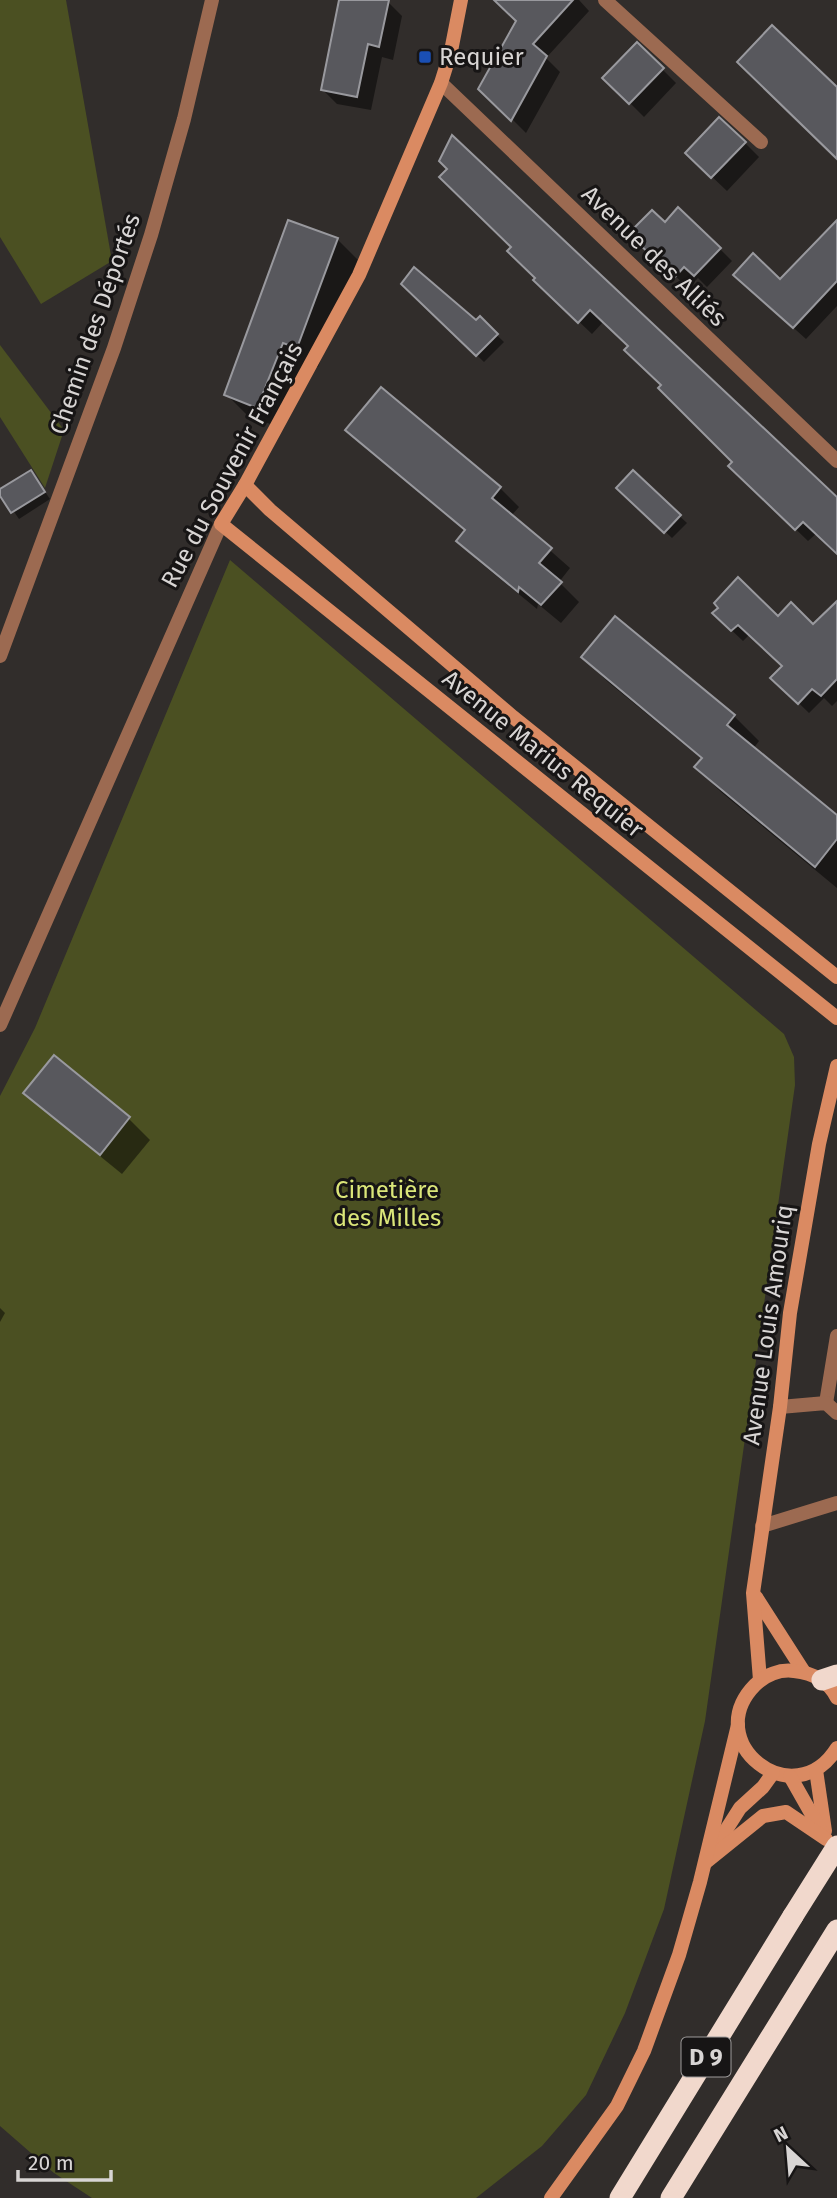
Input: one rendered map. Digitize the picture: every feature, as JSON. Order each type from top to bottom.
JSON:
[{"type":"highway","name":"D 9","points":[[620,2198],[793,1916],[832,1842]]},
{"type":"highway","name":"D 9","points":[[671,2198],[837,1930]]},
{"type":"street","name":"Chemin des Déportés","points":[[0,656],[114,348],[184,120],[212,0]]},
{"type":"street","name":"Rue du Souvenir Français","points":[[0,1025],[221,524],[359,275],[441,83],[451,51],[461,0]]},
{"type":"street","points":[[605,0],[761,142]]},
{"type":"street","name":"Avenue des Alliés","points":[[441,83],[837,461]]},
{"type":"street","name":"Avenue Marius Requier","points":[[245,485],[270,510],[513,717],[837,976]]},
{"type":"street","name":"Avenue Marius Requier","points":[[221,524],[837,1018]]},
{"type":"street","name":"Avenue Louis Amouriq","points":[[760,1680],[753,1593],[780,1407],[790,1313],[819,1144],[837,1066]]},
{"type":"street","points":[[780,1407],[831,1408],[837,1336]]},
{"type":"street","points":[[762,1526],[837,1503]]},
{"type":"street","points":[[753,1593],[837,1698]]},
{"type":"street","points":[[551,2198],[573,2171],[617,2106],[644,2051],[679,1955],[706,1862],[740,1708],[748,1692],[760,1680],[774,1673],[789,1670],[821,1676]]},
{"type":"street","points":[[738,1725],[748,1754],[759,1765],[773,1773],[790,1776],[817,1770],[831,1759],[837,1748]]},
{"type":"street","points":[[817,1770],[837,1862]]},
{"type":"street","points":[[706,1862],[740,1808],[763,1787],[773,1773]]},
{"type":"street","points":[[790,1776],[832,1842]]},
{"type":"street","points":[[706,1862],[763,1816],[786,1812],[832,1842]]},
{"type":"street","points":[[538,2198],[573,2171]]},
{"type":"green space","points":[[0,0],[66,0],[112,261],[41,304],[0,237]]},
{"type":"green space","points":[[0,345],[64,430],[45,488],[0,417]]},
{"type":"green space","name":"Cimetière des Milles","points":[[230,560],[784,1034],[794,1057],[795,1085],[705,1721],[664,1909],[625,2013],[586,2095],[542,2146],[476,2198],[92,2198],[54,2173],[0,2126],[0,1096],[35,1028]]},
{"type":"building","points":[[339,0],[389,0],[379,47],[368,44],[357,97],[321,90]]},
{"type":"building","points":[[494,0],[573,0],[533,44],[547,56],[511,121],[478,89],[516,21]]},
{"type":"building","points":[[772,25],[837,87],[837,159],[737,62]]},
{"type":"building","points":[[637,42],[664,68],[629,104],[602,78]]},
{"type":"building","points":[[719,117],[746,142],[711,178],[685,153]]},
{"type":"building","points":[[452,135],[837,497],[837,554],[803,522],[795,530],[728,466],[732,462],[658,388],[661,385],[624,350],[628,346],[590,310],[578,323],[533,280],[535,278],[507,251],[511,247],[439,177],[447,169],[439,161]]},
{"type":"building","points":[[678,207],[721,248],[694,276],[684,267],[675,277],[628,234],[652,210],[665,222]]},
{"type":"building","points":[[288,220],[338,238],[297,348],[283,343],[257,408],[224,395]]},
{"type":"building","points":[[837,220],[837,281],[793,328],[733,275],[753,253],[780,279]]},
{"type":"building","points":[[414,267],[476,320],[480,316],[498,334],[476,356],[401,284]]},
{"type":"building","points":[[381,387],[501,487],[492,498],[552,548],[539,563],[562,582],[541,605],[519,587],[518,592],[456,541],[465,530],[345,430]]},
{"type":"building","points":[[31,470],[45,492],[11,513],[0,496],[0,489]]},
{"type":"building","points":[[633,470],[681,515],[664,533],[616,488]]},
{"type":"building","points":[[738,577],[778,616],[791,602],[813,624],[837,601],[837,679],[821,696],[812,689],[798,704],[770,678],[782,666],[738,625],[731,631],[712,613],[718,608],[714,603]]},
{"type":"building","points":[[615,616],[735,715],[727,725],[837,815],[837,839],[815,867],[694,767],[702,758],[581,657]]},
{"type":"building","points":[[54,1055],[130,1117],[100,1155],[23,1093]]},
{"type":"place","name":"Requier","points":[[425,57]]}]
